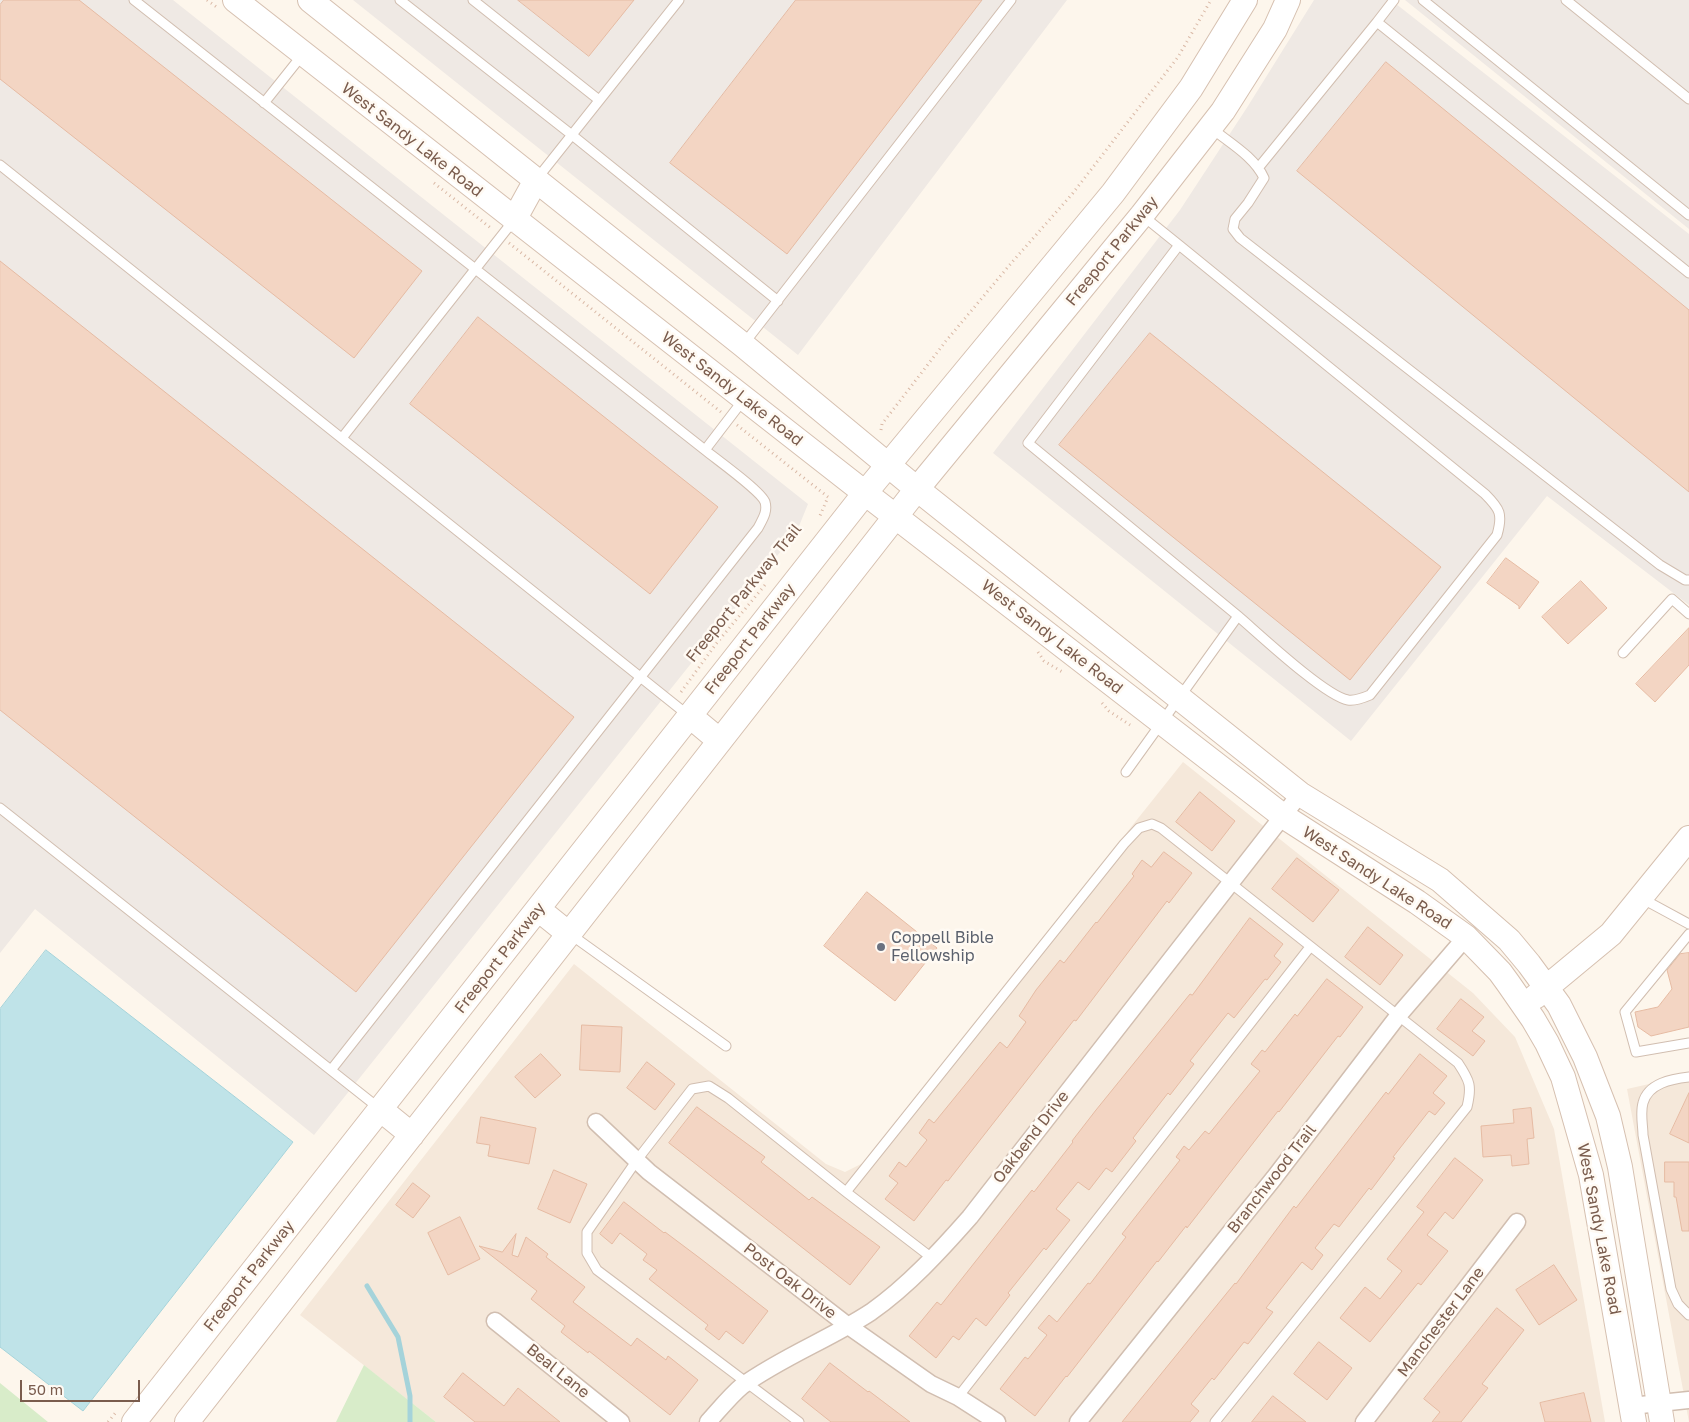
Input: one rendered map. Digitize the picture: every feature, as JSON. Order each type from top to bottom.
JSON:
[{"type":"main road","name":"West Sandy Lake Road","points":[[310,0],[743,345],[917,489],[1300,794],[1440,880],[1509,940],[1559,1005],[1585,1057],[1608,1116],[1620,1167],[1660,1413]]},
{"type":"main road","points":[[888,465],[1113,193],[1192,88],[1245,0]]},
{"type":"main road","name":"Freeport Parkway","points":[[896,517],[1142,215],[1223,111],[1275,29],[1288,0]]},
{"type":"main road","name":"West Sandy Lake Road","points":[[229,6],[303,54],[508,228],[744,398],[1283,816],[1417,902],[1466,937],[1500,972],[1524,1006],[1547,1043],[1563,1077],[1591,1175],[1633,1414]]},
{"type":"main road","points":[[508,228],[536,180]]},
{"type":"main road","points":[[1113,193],[1142,215]]},
{"type":"main road","name":"Freeport Parkway","points":[[134,1422],[538,909],[682,709],[888,465]]},
{"type":"main road","points":[[188,1422],[896,517]]},
{"type":"main road","points":[[682,709],[720,741]]},
{"type":"main road","points":[[1524,1006],[1611,934],[1689,838]]},
{"type":"main road","points":[[538,909],[570,934]]},
{"type":"main road","points":[[380,1110],[412,1135]]},
{"type":"street","name":"Oakbend Drive","points":[[708,1422],[740,1388],[871,1312],[904,1286],[932,1258],[970,1217],[1300,794]]},
{"type":"street","name":"Branchwood Trail","points":[[1078,1422],[1274,1178],[1398,1016],[1466,937]]},
{"type":"street","name":"Post Oak Drive","points":[[596,1122],[649,1172],[847,1325],[931,1384],[958,1396],[997,1422]]},
{"type":"street","name":"Manchester Lane","points":[[1364,1422],[1517,1222]]},
{"type":"street","name":"Beal Lane","points":[[495,1321],[621,1422]]},
{"type":"street","points":[[1633,1414],[1660,1413],[1689,1400]]},
{"type":"lane","points":[[134,0],[705,450],[755,490],[765,501],[766,513],[758,528],[331,1070]]},
{"type":"lane","points":[[400,0],[572,134],[778,301]]},
{"type":"lane","points":[[473,0],[599,100]]},
{"type":"lane","points":[[536,180],[679,0]]},
{"type":"lane","points":[[743,345],[1011,0]]},
{"type":"lane","points":[[1259,168],[1394,0]]},
{"type":"lane","points":[[1423,0],[1689,215]]},
{"type":"lane","points":[[1566,0],[1689,100]]},
{"type":"lane","points":[[1376,22],[1689,273]]},
{"type":"lane","points":[[264,103],[303,54]]},
{"type":"lane","points":[[1210,127],[1259,168],[1264,178],[1235,219],[1233,229],[1240,238],[1660,565],[1685,580],[1689,580]]},
{"type":"lane","points":[[0,165],[682,709]]},
{"type":"lane","points":[[1142,215],[1179,245],[1485,494],[1497,506],[1501,520],[1497,535],[1370,695],[1361,699],[1347,700],[1325,690],[1028,443],[1179,245]]},
{"type":"lane","points":[[342,438],[508,228]]},
{"type":"lane","points":[[705,450],[744,398]]},
{"type":"lane","points":[[1623,652],[1672,600],[1689,614]]},
{"type":"lane","points":[[1126,772],[1238,616]]},
{"type":"lane","points":[[0,808],[380,1110]]},
{"type":"lane","points":[[846,1192],[1118,852],[1139,828],[1152,824],[1161,828],[1458,1063],[1469,1079],[1471,1092],[1466,1107],[1215,1422]]},
{"type":"lane","points":[[1641,898],[1689,924]]},
{"type":"lane","points":[[570,934],[726,1046]]},
{"type":"lane","points":[[1689,934],[1625,1012],[1636,1052],[1689,1044]]},
{"type":"lane","points":[[958,1396],[1310,947]]},
{"type":"lane","points":[[1689,1077],[1660,1084],[1649,1092],[1642,1103],[1643,1135],[1671,1289],[1678,1304],[1689,1315]]},
{"type":"lane","points":[[799,1422],[597,1270],[587,1253],[587,1232],[637,1160],[692,1089],[709,1086],[728,1098],[932,1258]]},
{"type":"path","points":[[207,0],[229,6]]},
{"type":"path","points":[[881,430],[882,424],[946,341],[1073,193],[1172,65],[1211,0]]},
{"type":"path","points":[[433,182],[508,228],[729,418]]},
{"type":"path","name":"Freeport Parkway Trail","points":[[729,418],[828,497],[815,524]]},
{"type":"path","name":"Freeport Parkway Trail","points":[[682,709],[716,644],[766,585]]},
{"type":"shaded area","points":[[0,0],[173,0],[808,504],[797,531],[314,1135],[35,909],[0,953]]},
{"type":"shaded area","points":[[353,0],[1067,0],[798,355]]},
{"type":"shaded area","points":[[1314,0],[1391,0],[1689,234],[1689,605],[1547,496],[1351,741],[993,453],[1180,210]]},
{"type":"shaded area","points":[[1405,0],[1689,0],[1689,229]]},
{"type":"shaded area","points":[[1183,762],[1473,993],[1515,1037],[1554,1129],[1605,1422],[436,1422],[300,1315],[574,964],[826,1164],[845,1172],[863,1163]]},
{"type":"shaded area","points":[[1689,1075],[1689,1422],[1627,1089]]},
{"type":"green space","points":[[364,1365],[436,1422],[336,1422]]},
{"type":"green space","points":[[0,1383],[48,1422],[0,1422]]},
{"type":"water","points":[[46,950],[293,1142],[83,1411],[0,1347],[0,1009]]},
{"type":"building","points":[[4,0],[79,0],[422,271],[354,358],[0,79],[0,5]]},
{"type":"building","points":[[518,0],[634,0],[589,56]]},
{"type":"building","points":[[796,0],[982,0],[787,254],[670,163]]},
{"type":"building","points":[[1386,62],[1689,310],[1689,492],[1297,171]]},
{"type":"building","points":[[0,261],[574,717],[356,992],[0,710]]},
{"type":"building","points":[[478,317],[718,507],[650,594],[410,404]]},
{"type":"building","points":[[1150,333],[1441,567],[1350,680],[1059,445]]},
{"type":"building","points":[[1506,558],[1539,582],[1519,609],[1519,606],[1487,583]]},
{"type":"building","points":[[1581,581],[1607,608],[1568,644],[1542,617]]},
{"type":"building","points":[[1689,628],[1689,665],[1655,702],[1636,684]]},
{"type":"building","points":[[1200,792],[1235,821],[1212,851],[1176,822]]},
{"type":"building","points":[[1164,852],[1192,873],[1169,903],[1167,901],[1076,1021],[1074,1020],[948,1181],[946,1180],[914,1221],[885,1199],[898,1183],[889,1176],[899,1162],[906,1167],[927,1140],[919,1133],[929,1119],[934,1123],[1000,1042],[1007,1048],[1026,1022],[1019,1016],[1036,990],[1060,960],[1064,963],[1097,923],[1134,876],[1132,874],[1142,860],[1151,867]]},
{"type":"building","points":[[1297,858],[1339,890],[1313,922],[1272,889]]},
{"type":"building","name":"Coppell Bible Fellowship","points":[[867,892],[937,948],[895,1001],[824,946]]},
{"type":"building","points":[[1250,918],[1283,944],[1274,956],[1281,962],[1234,1018],[1228,1013],[1190,1061],[1194,1064],[1170,1095],[1168,1093],[1133,1138],[1136,1141],[1112,1172],[1106,1168],[1089,1190],[1078,1182],[1056,1209],[1070,1220],[1046,1250],[1044,1248],[1008,1293],[1010,1295],[986,1326],[976,1318],[959,1340],[953,1336],[936,1358],[909,1336],[937,1302],[941,1305],[1032,1190],[1034,1192],[1096,1110],[1190,994],[1192,995]]},
{"type":"building","points":[[1368,927],[1403,955],[1380,985],[1345,957]]},
{"type":"building","points":[[1689,953],[1689,1027],[1651,1036],[1638,1027],[1635,1012],[1658,1007],[1672,989],[1667,970],[1680,954]]},
{"type":"building","points":[[1327,979],[1363,1007],[1278,1111],[1187,1228],[1186,1226],[1157,1261],[1035,1416],[1000,1389],[1025,1357],[1028,1359],[1047,1335],[1038,1328],[1049,1315],[1057,1322],[1088,1283],[1090,1284],[1126,1237],[1122,1234],[1180,1160],[1176,1157],[1184,1146],[1189,1150],[1205,1131],[1209,1134],[1260,1071],[1251,1064],[1262,1050],[1265,1052],[1295,1014],[1297,1016]]},
{"type":"building","points":[[1461,999],[1484,1017],[1472,1031],[1485,1041],[1473,1056],[1437,1029]]},
{"type":"building","points":[[582,1025],[622,1027],[620,1072],[580,1070]]},
{"type":"building","points":[[541,1054],[561,1075],[535,1098],[515,1077]]},
{"type":"building","points":[[1420,1054],[1447,1076],[1433,1093],[1445,1103],[1435,1115],[1429,1111],[1393,1157],[1395,1158],[1371,1190],[1369,1188],[1339,1227],[1334,1224],[1315,1248],[1323,1255],[1312,1270],[1302,1262],[1266,1308],[1273,1312],[1248,1344],[1244,1342],[1214,1380],[1212,1378],[1191,1404],[1199,1411],[1190,1422],[1122,1422],[1236,1284],[1294,1206],[1296,1208],[1386,1092],[1388,1094]]},
{"type":"building","points":[[647,1062],[675,1084],[655,1110],[627,1088]]},
{"type":"building","points":[[1689,1093],[1689,1143],[1670,1134]]},
{"type":"building","points":[[697,1107],[765,1157],[761,1162],[809,1200],[812,1197],[880,1247],[850,1285],[669,1143]]},
{"type":"building","points":[[1531,1108],[1534,1138],[1527,1139],[1529,1164],[1512,1166],[1511,1155],[1483,1157],[1481,1126],[1514,1123],[1513,1110]]},
{"type":"building","points":[[481,1117],[536,1128],[529,1164],[488,1156],[490,1145],[477,1143]]},
{"type":"building","points":[[1455,1158],[1483,1180],[1453,1219],[1445,1212],[1427,1235],[1448,1251],[1421,1285],[1418,1283],[1370,1342],[1340,1318],[1365,1287],[1380,1299],[1402,1271],[1387,1259],[1424,1212],[1417,1207]]},
{"type":"building","points":[[1665,1162],[1689,1162],[1689,1231],[1682,1231],[1676,1197],[1674,1197],[1674,1182],[1665,1182]]},
{"type":"building","points":[[554,1170],[587,1184],[570,1223],[538,1209]]},
{"type":"building","points":[[413,1183],[430,1196],[413,1218],[396,1205]]},
{"type":"building","points":[[624,1202],[768,1311],[743,1344],[726,1331],[719,1340],[705,1329],[708,1325],[649,1279],[657,1270],[643,1260],[647,1254],[620,1233],[612,1244],[600,1234]]},
{"type":"building","points":[[460,1217],[480,1259],[448,1275],[428,1233]]},
{"type":"building","points":[[516,1234],[512,1255],[518,1257],[526,1237],[548,1254],[546,1257],[585,1287],[573,1302],[631,1346],[637,1338],[666,1360],[668,1356],[698,1380],[670,1415],[589,1351],[588,1353],[561,1332],[565,1326],[531,1299],[537,1291],[479,1246],[502,1252]]},
{"type":"building","points":[[1554,1265],[1577,1300],[1539,1325],[1516,1290]]},
{"type":"building","points":[[1497,1308],[1524,1330],[1482,1384],[1488,1388],[1461,1422],[1432,1422],[1440,1412],[1424,1399]]},
{"type":"building","points":[[1319,1342],[1352,1368],[1327,1400],[1294,1374]]},
{"type":"building","points":[[830,1363],[910,1422],[831,1422],[802,1399]]},
{"type":"building","points":[[463,1373],[504,1406],[518,1388],[560,1422],[475,1422],[444,1397]]},
{"type":"building","points":[[1584,1393],[1591,1422],[1545,1422],[1540,1403]]},
{"type":"building","points":[[1273,1396],[1306,1422],[1252,1422]]},
{"type":"waterway","points":[[367,1286],[398,1337],[410,1396],[410,1422]]},
{"type":"place","name":"Coppell Bible Fellowship","points":[[881,947]]}]
